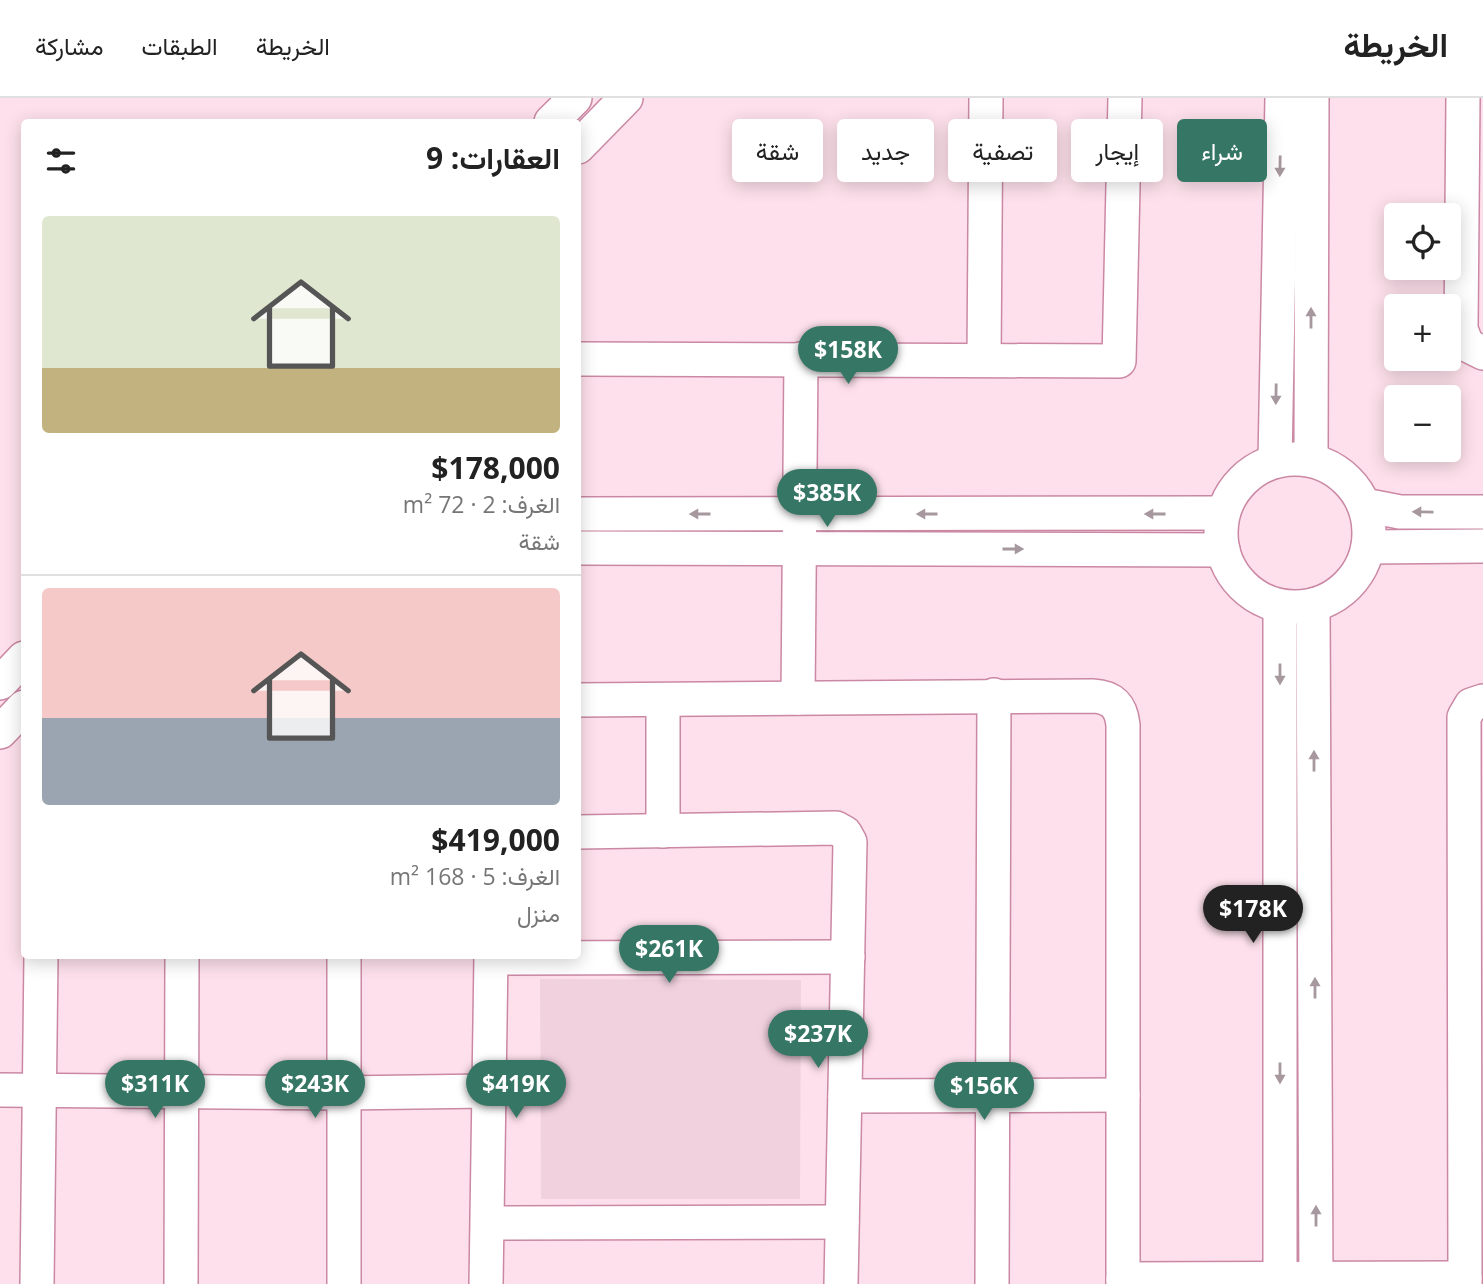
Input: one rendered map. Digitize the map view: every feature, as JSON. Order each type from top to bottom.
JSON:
[{"type":"street","points":[[554,119],[575,98]]},
{"type":"street","points":[[581,144],[626,98]]},
{"type":"street","points":[[984,359],[986,98]]},
{"type":"street","points":[[581,359],[1119,361],[1125,98]]},
{"type":"street","points":[[1275,461],[1282,98]]},
{"type":"street","points":[[1311,460],[1312,98]]},
{"type":"street","points":[[1464,98],[1461,329],[1467,345],[1474,351],[1483,353]]},
{"type":"street","points":[[799,698],[801,359]]},
{"type":"street","points":[[1293,458],[1311,460],[1328,466],[1343,476],[1355,489],[1364,505],[1369,525],[1368,547],[1355,578],[1343,590],[1314,605],[1297,608],[1280,606],[1264,601],[1238,580],[1228,566],[1223,550],[1223,513],[1229,499],[1248,475],[1275,461],[1293,458]]},
{"type":"street","points":[[1364,505],[1411,512],[1483,512]]},
{"type":"street","points":[[581,514],[1223,513]]},
{"type":"street","points":[[1368,547],[1483,546]]},
{"type":"street","points":[[581,548],[1223,550]]},
{"type":"street","points":[[1314,605],[1316,1281]]},
{"type":"street","points":[[1280,606],[1280,1281]]},
{"type":"street","points":[[992,1284],[994,695]]},
{"type":"street","points":[[581,700],[994,695],[1105,696],[1115,703],[1122,713],[1123,1282],[1465,1281],[1474,1233],[1474,838],[1464,717],[1471,705],[1483,701]]},
{"type":"street","points":[[663,700],[663,831]]},
{"type":"street","points":[[0,732],[21,710]]},
{"type":"street","points":[[581,832],[836,828],[845,833],[850,842],[841,1284]]},
{"type":"street","points":[[581,957],[848,957]]},
{"type":"street","points":[[37,1284],[41,959]]},
{"type":"street","points":[[181,1284],[182,959]]},
{"type":"street","points":[[344,959],[344,1284]]},
{"type":"street","points":[[486,1284],[491,959]]},
{"type":"street","points":[[0,1090],[342,1093],[489,1091]]},
{"type":"street","points":[[845,1096],[1124,1095]]},
{"type":"street","points":[[488,1223],[842,1222]]},
{"type":"shaded area","points":[[540,979],[801,980],[800,1199],[541,1199]]}]
